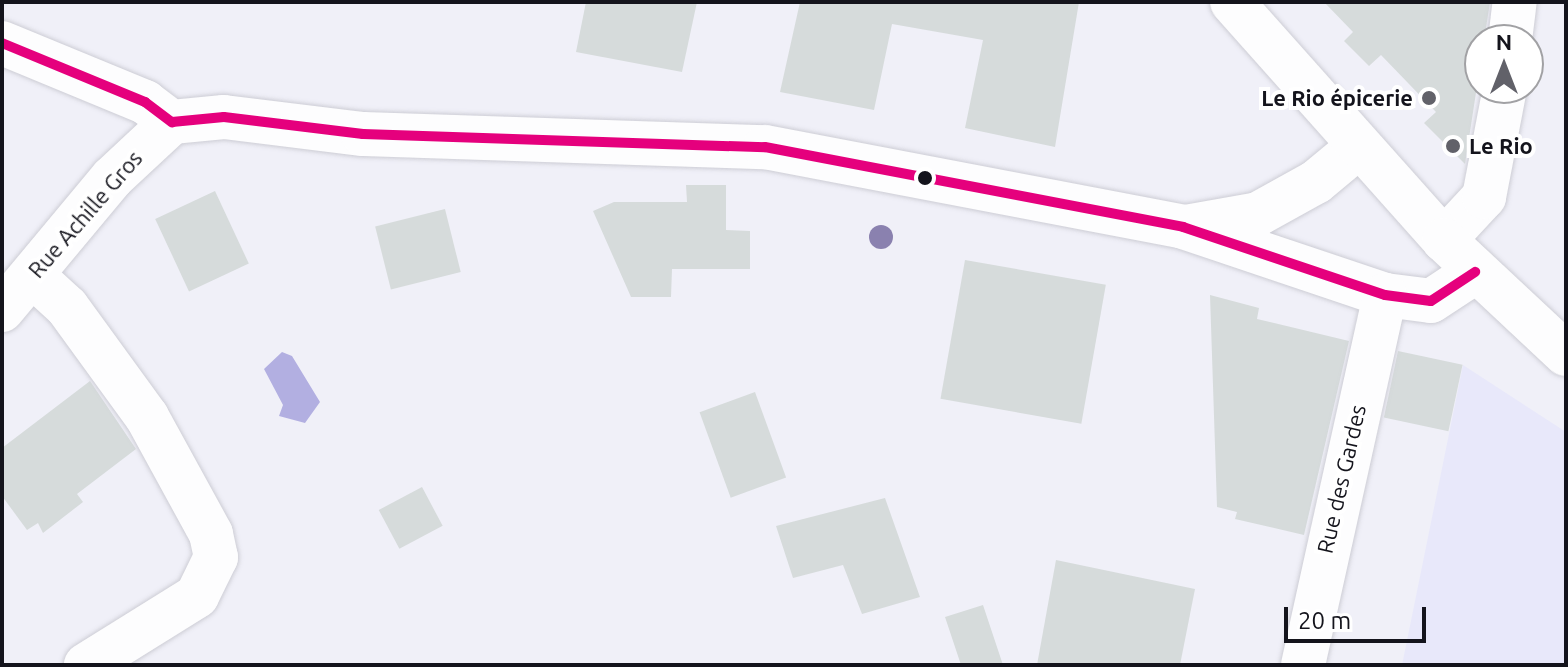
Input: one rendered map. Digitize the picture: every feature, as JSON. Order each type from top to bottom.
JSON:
[{"type":"street","points":[[1232,2],[1444,240],[1566,354]]},
{"type":"street","points":[[1512,24],[1515,2]]},
{"type":"street","points":[[2,43],[145,102],[172,122],[224,117],[363,134],[765,147],[1183,227],[1385,295],[1431,301],[1475,272]]},
{"type":"street","points":[[1444,240],[1484,197],[1502,104]]},
{"type":"street","name":"Rue Achille Gros","points":[[2,310],[112,178],[172,122]]},
{"type":"street","points":[[1183,227],[1258,214],[1316,182],[1358,147]]},
{"type":"street","points":[[32,275],[67,307],[147,417],[211,534],[216,557],[197,596],[86,665]]},
{"type":"street","name":"Rue des Gardes","points":[[1303,665],[1385,295]]},
{"type":"shaded area","points":[[1463,365],[1566,432],[1566,665],[1402,665]]},
{"type":"water","points":[[282,352],[292,356],[320,402],[305,423],[279,416],[283,405],[264,369]]},
{"type":"building","points":[[586,2],[697,2],[682,72],[576,52]]},
{"type":"building","points":[[800,2],[1079,2],[1055,147],[965,128],[983,40],[892,24],[874,110],[780,92]]},
{"type":"building","points":[[1324,2],[1490,2],[1487,24],[1464,24],[1464,104],[1474,104],[1465,164],[1424,123],[1436,112],[1381,55],[1369,66],[1344,41],[1353,32]]},
{"type":"building","points":[[686,185],[726,185],[726,230],[750,231],[750,269],[672,269],[671,297],[631,297],[593,211],[614,202],[687,202]]},
{"type":"building","points":[[215,191],[249,264],[189,291],[155,219]]},
{"type":"building","points":[[445,209],[461,272],[391,289],[375,226]]},
{"type":"building","points":[[965,260],[1106,285],[1081,424],[941,399]]},
{"type":"building","points":[[1210,295],[1259,308],[1257,319],[1349,341],[1304,535],[1235,519],[1237,512],[1217,507]]},
{"type":"building","points":[[1398,351],[1463,365],[1448,431],[1384,418]]},
{"type":"building","points":[[90,381],[136,449],[77,494],[83,502],[43,533],[38,523],[27,530],[2,496],[2,448]]},
{"type":"building","points":[[755,392],[786,478],[731,498],[700,412]]},
{"type":"building","points":[[422,487],[443,526],[399,549],[379,510]]},
{"type":"building","points":[[885,498],[920,597],[862,614],[843,565],[793,578],[776,526]]},
{"type":"building","points":[[1056,560],[1195,589],[1180,665],[1037,665]]},
{"type":"building","points":[[983,605],[1003,665],[961,665],[945,617]]},
{"type":"transit line","points":[[2,43],[145,102],[172,122],[224,117],[363,134],[765,147],[1183,227],[1385,295],[1431,301],[1475,272]]},
{"type":"place","name":"Le Rio épicerie","points":[[1429,98]]},
{"type":"place","name":"Le Rio","points":[[1453,146]]}]
